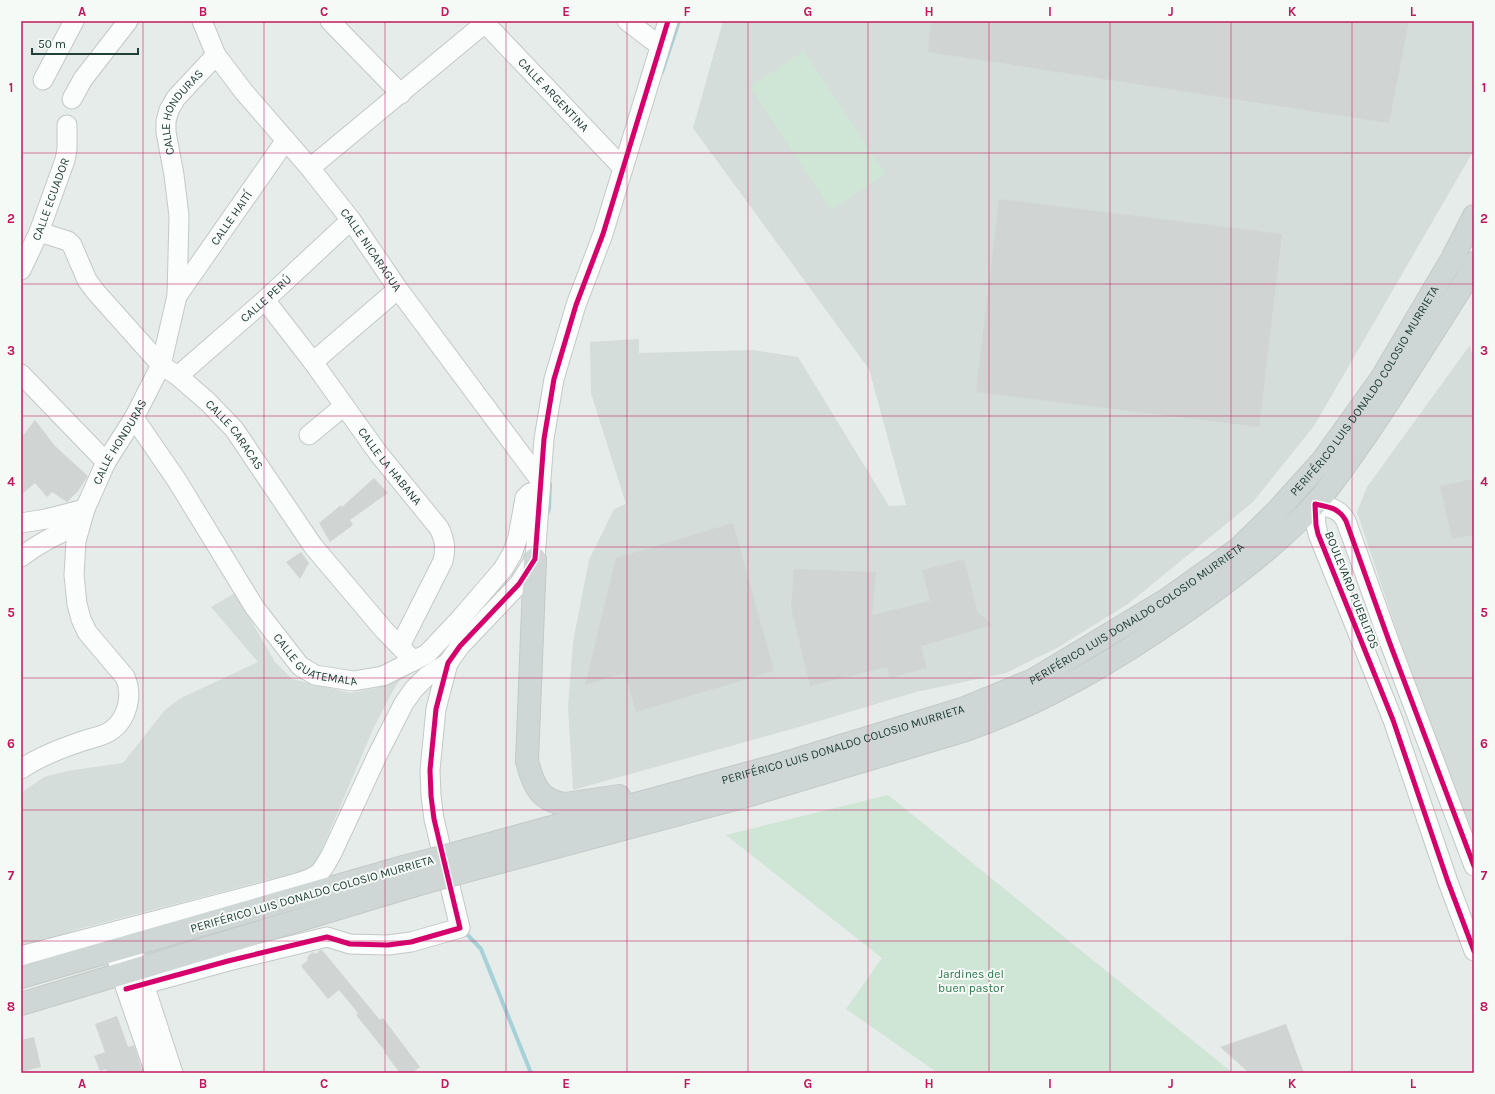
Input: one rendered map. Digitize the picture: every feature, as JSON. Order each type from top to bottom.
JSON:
[{"type":"main road","name":"PERIFÉRICO LUIS DONALDO COLOSIO MURRIETA","points":[[456,864],[721,780],[782,764],[962,709],[1032,680],[1166,600],[1238,549],[1277,511],[1323,460],[1381,379],[1452,259],[1474,216]]},
{"type":"main road","name":"PERIFÉRICO LUIS DONALDO COLOSIO MURRIETA","points":[[21,977],[120,938],[315,892],[406,877],[744,797],[966,730],[998,719],[1030,705],[1124,652],[1176,618],[1250,565],[1315,504],[1352,456],[1396,391],[1466,280],[1474,263]]},
{"type":"main road","points":[[1277,511],[1315,504],[1323,460]]},
{"type":"main road","points":[[535,559],[526,761],[535,787],[542,795],[552,801],[565,804],[721,780]]},
{"type":"main road","name":"PERIFÉRICO LUIS DONALDO COLOSIO MURRIETA","points":[[21,1004],[132,978],[320,913],[406,877]]},
{"type":"street","points":[[43,80],[74,21]]},
{"type":"street","points":[[72,99],[83,79],[128,21]]},
{"type":"street","name":"CALLE NICARAGUA","points":[[202,21],[216,55],[244,92],[310,168],[351,220],[398,289],[540,486]]},
{"type":"street","points":[[330,21],[401,94]]},
{"type":"street","points":[[627,21],[660,46]]},
{"type":"street","points":[[132,978],[228,961],[327,937],[350,944],[364,946],[388,945],[411,942],[460,928],[430,796],[430,770],[436,709],[448,663],[460,646],[519,584],[535,559],[544,439],[554,379],[576,305],[603,234],[668,21]]},
{"type":"street","points":[[310,168],[401,94],[484,22]]},
{"type":"street","name":"CALLE ARGENTINA","points":[[484,22],[623,168]]},
{"type":"street","name":"CALLE HONDURAS","points":[[21,769],[33,761],[58,750],[103,735],[112,730],[124,714],[128,704],[128,684],[125,677],[87,632],[81,619],[77,604],[74,575],[76,540],[83,516],[106,462],[134,418],[161,365],[177,296],[179,216],[174,175],[166,132],[166,121],[169,110],[176,98],[216,55]]},
{"type":"street","name":"CALLE ECUADOR","points":[[21,270],[39,232],[65,160],[67,149],[67,125]]},
{"type":"street","name":"CALLE HAITÍ","points":[[177,296],[286,140]]},
{"type":"street","name":"CALLE PERÚ","points":[[178,376],[265,300],[351,220]]},
{"type":"street","name":"CALLE CARACAS","points":[[39,232],[68,242],[72,245],[87,280],[95,291],[161,365],[178,376],[208,402],[234,429],[313,546],[384,630],[414,661]]},
{"type":"street","points":[[313,362],[398,289]]},
{"type":"street","name":"CALLE LA HABANA","points":[[265,300],[313,362],[378,453],[439,528],[444,538],[445,551],[443,561],[400,646]]},
{"type":"street","points":[[21,374],[106,462]]},
{"type":"street","points":[[309,435],[344,406]]},
{"type":"street","name":"CALLE GUATEMALA","points":[[134,418],[176,480],[255,608],[300,666],[315,675],[353,681],[383,676],[427,654],[460,619],[503,569],[512,554],[518,536],[524,498],[540,486]]},
{"type":"street","name":"BOULEVARD PUEBLITOS","points":[[1474,866],[1346,521],[1340,512],[1335,509],[1315,504],[1318,534],[1392,720],[1448,882],[1474,950]]},
{"type":"street","points":[[21,523],[83,516]]},
{"type":"street","points":[[21,557],[83,516]]},
{"type":"street","points":[[21,956],[120,938],[317,875],[326,865],[380,750],[404,703],[414,688],[427,676],[448,663]]},
{"type":"street","points":[[1392,720],[1404,728],[1410,728],[1413,724],[1416,712]]},
{"type":"street","points":[[1417,789],[1424,777],[1433,774],[1442,778]]},
{"type":"street","points":[[315,892],[327,937]]},
{"type":"street","points":[[120,938],[132,978],[155,1073]]},
{"type":"street","points":[[132,978],[173,1073]]},
{"type":"shaded area","points":[[723,21],[1474,21],[1474,150],[1314,426],[1253,502],[1128,604],[1057,648],[1006,673],[916,692],[806,725],[573,790],[568,707],[573,642],[589,560],[614,509],[626,504],[591,393],[590,342],[639,339],[639,353],[753,350],[798,357],[889,506],[906,505],[869,369],[693,128]]},
{"type":"shaded area","points":[[1470,345],[1474,361],[1474,836],[1445,763],[1395,626],[1357,512],[1367,487]]},
{"type":"shaded area","points":[[235,593],[275,662],[292,679],[351,693],[376,688],[407,672],[396,685],[374,727],[314,868],[79,929],[21,948],[21,793],[44,777],[67,771],[123,763],[164,711],[179,699],[258,662],[211,607]]},
{"type":"green space","points":[[804,51],[886,174],[831,210],[750,87]]},
{"type":"green space","name":"Jardines del buen pastor","points":[[888,795],[1233,1073],[938,1073],[846,1009],[882,958],[726,835]]},
{"type":"building","points":[[931,21],[1409,21],[1389,123],[928,52]]},
{"type":"building","points":[[999,199],[1282,234],[1259,427],[976,392]]},
{"type":"building","points":[[35,420],[55,446],[88,476],[78,491],[67,502],[52,492],[47,497],[35,483],[21,495],[21,438]]},
{"type":"building","points":[[374,478],[388,493],[350,520],[353,525],[330,542],[319,523],[341,505],[342,507]]},
{"type":"building","points":[[1474,479],[1474,535],[1452,539],[1440,486]]},
{"type":"building","points":[[733,523],[774,671],[636,712],[624,673],[585,685],[616,558]]},
{"type":"building","points":[[301,552],[309,563],[300,579],[286,562]]},
{"type":"building","points":[[964,559],[977,611],[992,625],[921,646],[927,668],[890,678],[887,667],[810,686],[791,607],[794,569],[876,572],[872,615],[930,601],[922,570]]},
{"type":"building","points":[[322,950],[380,1020],[383,1018],[420,1067],[412,1073],[400,1073],[384,1052],[385,1051],[356,1015],[358,1013],[339,990],[328,999],[301,966],[308,960],[307,957],[313,952],[316,954]]},
{"type":"building","points":[[117,1016],[128,1047],[134,1045],[143,1073],[107,1073],[106,1069],[100,1071],[94,1056],[105,1052],[95,1024]]},
{"type":"building","points":[[1286,1024],[1304,1073],[1249,1073],[1220,1047]]},
{"type":"building","points":[[34,1037],[41,1067],[21,1072],[21,1040]]},
{"type":"waterway","points":[[662,72],[679,21]]},
{"type":"waterway","points":[[547,514],[549,509],[550,484]]},
{"type":"waterway","points":[[463,930],[481,949],[531,1073]]},
{"type":"cycle path","points":[[126,989],[228,961],[327,937],[350,944],[388,945],[411,942],[460,928],[434,819],[431,796],[430,770],[436,709],[448,663],[460,646],[519,584],[535,559],[544,439],[554,379],[576,305],[603,234],[668,21]]},
{"type":"cycle path","points":[[1474,866],[1389,641],[1346,521],[1337,511],[1329,507],[1315,504],[1318,534],[1393,720],[1448,882],[1474,951]]}]
